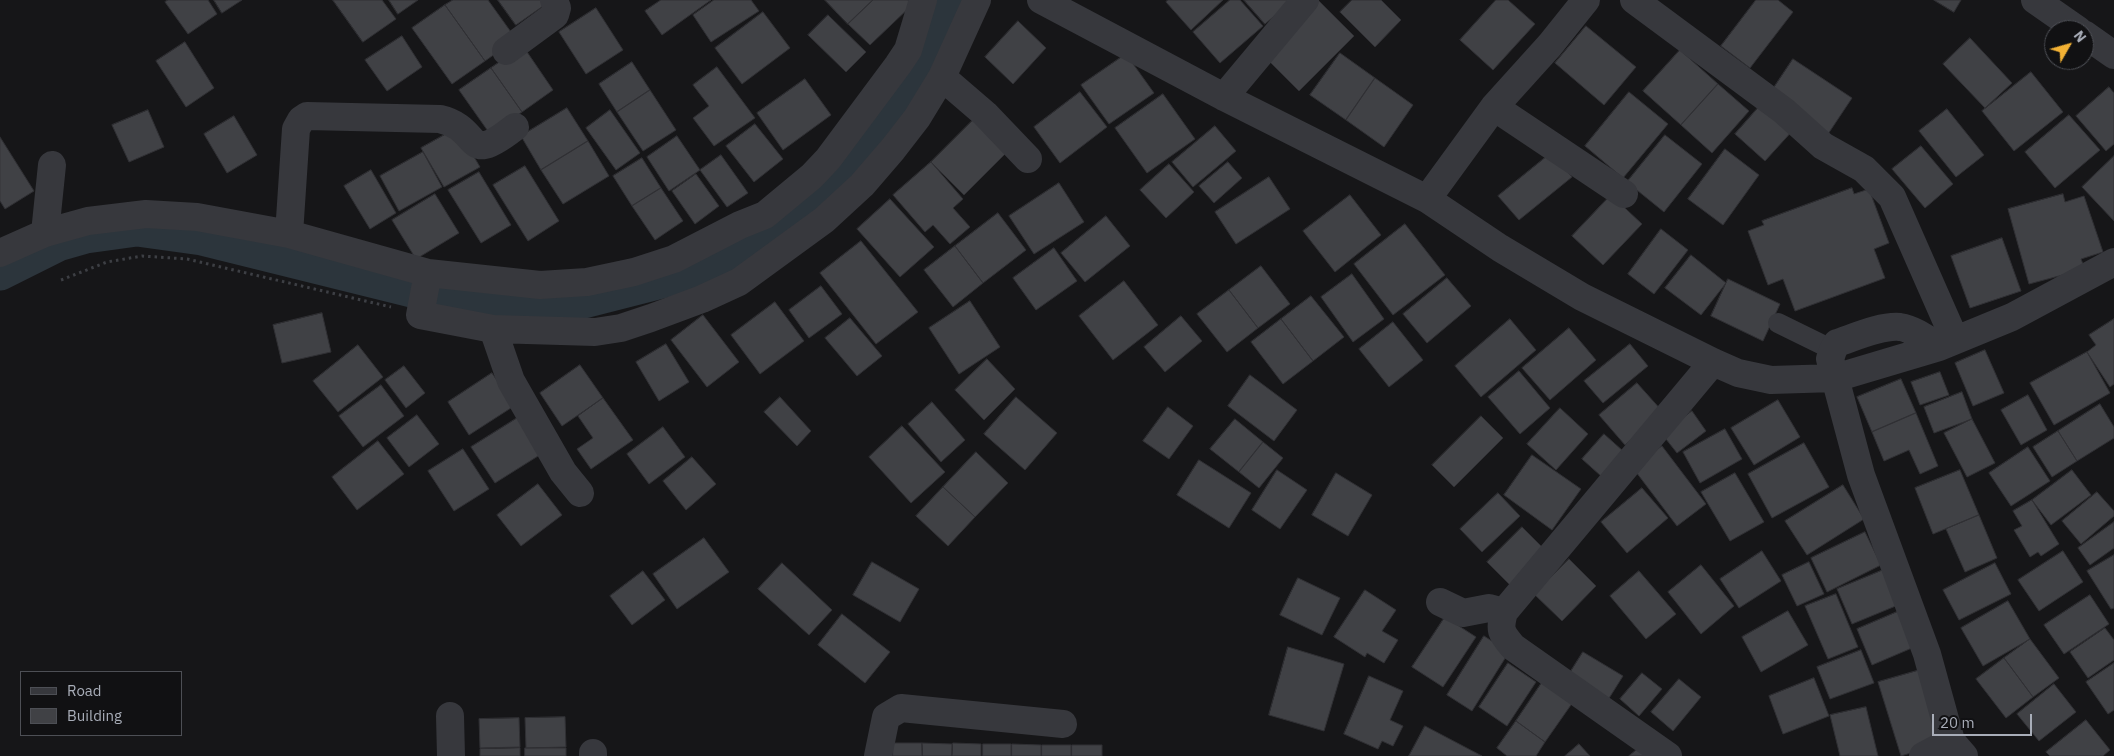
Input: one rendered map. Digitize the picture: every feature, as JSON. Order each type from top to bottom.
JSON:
[{"type":"street","points":[[506,51],[556,15],[557,8],[554,0]]},
{"type":"street","points":[[424,293],[587,282],[634,272],[674,259],[740,225],[765,215],[812,176],[828,159],[898,65],[908,50],[923,0]]},
{"type":"street","points":[[0,254],[45,233],[88,221],[146,214],[197,218],[289,234],[424,293],[493,329],[595,332],[621,328],[702,299],[739,282],[824,220],[862,185],[917,118],[942,78],[977,0]]},
{"type":"street","points":[[1040,0],[1224,97],[1427,199],[1500,248],[1582,296],[1738,373],[1771,380],[1836,378],[1947,343],[2012,317],[2113,265]]},
{"type":"street","points":[[1224,97],[1305,0]]},
{"type":"street","points":[[1427,199],[1494,107],[1550,45],[1586,0]]},
{"type":"street","points":[[1634,0],[1784,111],[1823,146],[1864,169],[1892,197],[1947,343]]},
{"type":"street","points":[[2035,0],[2064,20]]},
{"type":"street","points":[[2094,41],[2114,56]]},
{"type":"street","points":[[942,78],[985,114],[1028,159]]},
{"type":"street","points":[[1494,107],[1624,194]]},
{"type":"street","points":[[289,234],[296,129],[301,120],[307,116],[440,119],[453,122],[461,127],[476,145],[482,146],[494,143],[515,127]]},
{"type":"street","points":[[45,233],[52,165]]},
{"type":"street","points":[[1923,756],[1958,749],[1927,654],[1861,475],[1830,360],[1838,342],[1889,327],[1901,327],[1947,343]]},
{"type":"street","points":[[493,329],[511,381],[563,472],[580,493]]},
{"type":"street","points":[[1668,756],[1513,647],[1502,634],[1501,624],[1504,612],[1713,362]]},
{"type":"street","points":[[1440,602],[1464,613],[1489,608],[1504,612]]},
{"type":"street","points":[[878,756],[886,717],[901,708],[1064,724]]},
{"type":"street","points":[[450,716],[451,756]]},
{"type":"lane","points":[[1778,323],[1833,350]]},
{"type":"path","points":[[61,280],[108,262],[142,256],[187,259],[282,280],[424,293]]},
{"type":"building","points":[[168,0],[208,0],[217,14],[188,34],[165,2]]},
{"type":"building","points":[[214,0],[242,0],[222,13]]},
{"type":"building","points":[[333,0],[382,0],[396,19],[363,42]]},
{"type":"building","points":[[389,0],[418,0],[398,14]]},
{"type":"building","points":[[453,0],[488,0],[516,39],[485,61],[445,5]]},
{"type":"building","points":[[498,0],[543,0],[546,4],[516,25]]},
{"type":"building","points":[[661,0],[711,0],[662,35],[645,11]]},
{"type":"building","points":[[714,0],[751,0],[759,11],[711,42],[693,15]]},
{"type":"building","points":[[825,0],[873,0],[848,24]]},
{"type":"building","points":[[873,0],[908,0],[912,5],[870,45],[848,24]]},
{"type":"building","points":[[1168,0],[1223,0],[1191,30],[1166,2]]},
{"type":"building","points":[[1230,0],[1240,0],[1263,26],[1220,63],[1193,32]]},
{"type":"building","points":[[1244,0],[1293,0],[1265,24]]},
{"type":"building","points":[[1318,0],[1354,36],[1299,91],[1262,54]]},
{"type":"building","points":[[1352,0],[1381,0],[1401,20],[1375,47],[1340,12]]},
{"type":"building","points":[[1496,0],[1508,0],[1535,24],[1493,70],[1460,40]]},
{"type":"building","points":[[1756,0],[1778,0],[1793,12],[1750,68],[1721,46]]},
{"type":"building","points":[[1934,0],[1961,0],[1954,12]]},
{"type":"building","points":[[445,5],[485,61],[452,84],[412,28]]},
{"type":"building","points":[[596,8],[623,50],[586,74],[559,32]]},
{"type":"building","points":[[763,12],[790,48],[742,84],[715,48]]},
{"type":"building","points":[[828,15],[866,52],[846,72],[808,35]]},
{"type":"building","points":[[1018,21],[1046,48],[1013,84],[985,57]]},
{"type":"building","points":[[1586,26],[1636,67],[1604,105],[1555,63]]},
{"type":"building","points":[[402,36],[422,67],[387,91],[365,60]]},
{"type":"building","points":[[1970,38],[2012,83],[1985,108],[1943,64]]},
{"type":"building","points":[[185,42],[214,88],[186,107],[156,61]]},
{"type":"building","points":[[523,46],[553,90],[522,112],[491,68]]},
{"type":"building","points":[[1680,50],[1718,84],[1681,125],[1643,91]]},
{"type":"building","points":[[1340,53],[1375,78],[1346,120],[1310,95]]},
{"type":"building","points":[[1126,54],[1154,93],[1109,124],[1081,85]]},
{"type":"building","points":[[1793,59],[1852,98],[1828,134],[1769,95]]},
{"type":"building","points":[[632,62],[650,90],[617,112],[599,84]]},
{"type":"building","points":[[717,67],[755,118],[714,146],[693,118],[709,106],[693,85]]},
{"type":"building","points":[[491,68],[522,112],[490,134],[459,90]]},
{"type":"building","points":[[2031,72],[2063,112],[2014,151],[1982,111]]},
{"type":"building","points":[[1375,78],[1413,105],[1384,147],[1346,120]]},
{"type":"building","points":[[805,79],[831,115],[783,150],[757,113]]},
{"type":"building","points":[[1718,84],[1749,111],[1712,153],[1681,125]]},
{"type":"building","points":[[2109,87],[2114,93],[2114,144],[2106,151],[2076,116]]},
{"type":"building","points":[[650,90],[676,130],[643,151],[617,112]]},
{"type":"building","points":[[1080,92],[1107,127],[1060,163],[1034,127]]},
{"type":"building","points":[[1629,92],[1668,124],[1623,178],[1585,146]]},
{"type":"building","points":[[1163,94],[1195,139],[1147,173],[1115,128]]},
{"type":"building","points":[[1765,100],[1795,128],[1765,161],[1735,134]]},
{"type":"building","points":[[567,108],[588,141],[541,170],[521,136]]},
{"type":"building","points":[[1947,109],[1984,155],[1956,177],[1919,131]]},
{"type":"building","points":[[148,110],[164,147],[129,162],[112,125]]},
{"type":"building","points":[[610,110],[640,153],[616,170],[586,128]]},
{"type":"building","points":[[2069,115],[2100,150],[2055,188],[2025,152]]},
{"type":"building","points":[[234,116],[257,155],[227,173],[204,134]]},
{"type":"building","points":[[974,119],[1007,152],[964,195],[931,162]]},
{"type":"building","points":[[755,124],[783,159],[754,182],[726,146]]},
{"type":"building","points":[[1215,126],[1236,151],[1193,187],[1172,162]]},
{"type":"building","points":[[457,128],[480,167],[444,187],[421,148]]},
{"type":"building","points":[[1665,135],[1702,164],[1664,212],[1627,182]]},
{"type":"building","points":[[677,136],[700,170],[669,191],[647,157]]},
{"type":"building","points":[[0,137],[34,191],[5,209],[0,201]]},
{"type":"building","points":[[588,141],[609,176],[563,204],[541,170]]},
{"type":"building","points":[[1921,146],[1953,184],[1925,208],[1892,169]]},
{"type":"building","points":[[1725,149],[1759,175],[1723,225],[1688,199]]},
{"type":"building","points":[[423,152],[442,187],[399,211],[380,176]]},
{"type":"building","points":[[1551,153],[1572,177],[1519,220],[1498,196]]},
{"type":"building","points":[[721,155],[748,193],[727,207],[700,170]]},
{"type":"building","points":[[2114,156],[2114,221],[2082,187]]},
{"type":"building","points":[[642,158],[661,188],[632,206],[613,176]]},
{"type":"building","points":[[931,162],[963,199],[953,208],[970,227],[950,244],[933,225],[925,232],[893,195]]},
{"type":"building","points":[[1228,162],[1242,178],[1214,203],[1199,186]]},
{"type":"building","points":[[1169,164],[1194,192],[1166,218],[1140,190]]},
{"type":"building","points":[[525,166],[559,221],[528,241],[493,185]]},
{"type":"building","points":[[371,170],[396,213],[370,229],[344,186]]},
{"type":"building","points":[[479,172],[511,225],[481,243],[448,190]]},
{"type":"building","points":[[696,174],[719,206],[695,224],[672,191]]},
{"type":"building","points":[[1269,177],[1290,209],[1236,244],[1215,212]]},
{"type":"building","points":[[1059,183],[1084,222],[1034,254],[1009,216]]},
{"type":"building","points":[[661,188],[683,221],[655,240],[632,206]]},
{"type":"building","points":[[1852,188],[1854,194],[1869,189],[1889,243],[1874,249],[1885,278],[1795,311],[1783,279],[1768,285],[1748,231],[1764,225],[1762,221]]},
{"type":"building","points":[[435,194],[459,233],[416,259],[392,220]]},
{"type":"building","points":[[2063,194],[2065,202],[2084,196],[2103,252],[2081,259],[2085,269],[2029,284],[2008,209]]},
{"type":"building","points":[[1350,195],[1381,235],[1335,272],[1303,231]]},
{"type":"building","points":[[1611,195],[1642,224],[1603,265],[1572,236]]},
{"type":"building","points":[[890,199],[934,247],[900,277],[857,229]]},
{"type":"building","points":[[998,213],[1026,250],[983,283],[955,246]]},
{"type":"building","points":[[1106,216],[1130,246],[1085,282],[1061,253]]},
{"type":"building","points":[[1405,224],[1445,275],[1393,315],[1354,264]]},
{"type":"building","points":[[1661,229],[1688,250],[1654,294],[1628,274]]},
{"type":"building","points":[[2002,238],[2021,291],[1970,308],[1951,256]]},
{"type":"building","points":[[861,241],[918,312],[876,344],[820,273]]},
{"type":"building","points":[[955,246],[983,283],[953,307],[924,270]]},
{"type":"building","points":[[1054,248],[1077,281],[1036,310],[1013,278]]},
{"type":"building","points":[[1691,255],[1726,283],[1701,315],[1665,288]]},
{"type":"building","points":[[1261,266],[1290,304],[1258,328],[1229,290]]},
{"type":"building","points":[[1352,274],[1384,319],[1353,342],[1321,297]]},
{"type":"building","points":[[1447,278],[1471,306],[1427,343],[1403,314]]},
{"type":"building","points":[[1728,279],[1780,304],[1763,341],[1711,316]]},
{"type":"building","points":[[1124,281],[1158,325],[1113,360],[1079,316]]},
{"type":"building","points":[[821,286],[842,314],[809,338],[789,310]]},
{"type":"building","points":[[1229,290],[1258,328],[1227,352],[1197,314]]},
{"type":"building","points":[[1311,296],[1344,337],[1313,361],[1281,319]]},
{"type":"building","points":[[970,301],[1000,347],[959,374],[929,328]]},
{"type":"building","points":[[775,302],[804,341],[760,374],[731,335]]},
{"type":"building","points":[[322,313],[331,352],[282,363],[273,325]]},
{"type":"building","points":[[703,315],[739,362],[707,387],[671,340]]},
{"type":"building","points":[[1181,316],[1202,341],[1165,372],[1144,347]]},
{"type":"building","points":[[850,318],[882,356],[857,376],[825,338]]},
{"type":"building","points":[[1281,319],[1313,361],[1283,384],[1251,342]]},
{"type":"building","points":[[1510,319],[1536,350],[1481,397],[1455,366]]},
{"type":"building","points":[[2114,319],[2114,384],[2110,387],[2087,352],[2096,345],[2089,335]]},
{"type":"building","points":[[1393,322],[1423,360],[1389,387],[1359,349]]},
{"type":"building","points":[[1569,328],[1596,360],[1550,400],[1522,368]]},
{"type":"building","points":[[666,344],[689,382],[659,401],[636,362]]},
{"type":"building","points":[[1630,344],[1648,366],[1603,403],[1584,381]]},
{"type":"building","points":[[358,345],[383,377],[338,412],[313,381]]},
{"type":"building","points":[[1985,350],[2004,393],[1973,406],[1955,363]]},
{"type":"building","points":[[2087,352],[2110,393],[2054,425],[2030,383]]},
{"type":"building","points":[[987,359],[1015,389],[984,420],[955,390]]},
{"type":"building","points":[[580,365],[603,398],[562,426],[540,393]]},
{"type":"building","points":[[404,366],[425,393],[406,408],[385,380]]},
{"type":"building","points":[[1519,371],[1550,408],[1520,434],[1488,397]]},
{"type":"building","points":[[1940,372],[1949,395],[1920,405],[1911,382]]},
{"type":"building","points":[[492,373],[514,406],[469,435],[448,402]]},
{"type":"building","points":[[1250,375],[1297,410],[1274,441],[1228,406]]},
{"type":"building","points":[[1901,379],[1916,413],[1872,432],[1857,397]]},
{"type":"building","points":[[1637,383],[1663,412],[1625,445],[1599,415]]},
{"type":"building","points":[[381,385],[404,416],[363,447],[339,416]]},
{"type":"building","points":[[1962,392],[1972,419],[1934,433],[1924,407]]},
{"type":"building","points":[[2028,395],[2047,430],[2021,445],[2001,410]]},
{"type":"building","points":[[780,397],[811,431],[797,446],[764,412]]},
{"type":"building","points":[[1016,397],[1057,433],[1025,470],[984,434]]},
{"type":"building","points":[[603,398],[633,440],[591,469],[577,449],[593,438],[578,416]]},
{"type":"building","points":[[1778,400],[1800,437],[1754,465],[1731,428]]},
{"type":"building","points":[[932,402],[965,440],[941,462],[908,424]]},
{"type":"building","points":[[2100,404],[2114,427],[2114,438],[2077,461],[2058,431]]},
{"type":"building","points":[[1168,407],[1193,426],[1169,459],[1143,441]]},
{"type":"building","points":[[1560,408],[1588,434],[1556,470],[1527,444]]},
{"type":"building","points":[[1692,411],[1706,431],[1677,453],[1662,434]]},
{"type":"building","points":[[1916,413],[1938,466],[1920,474],[1909,450],[1884,461],[1872,432]]},
{"type":"building","points":[[417,415],[439,444],[409,467],[387,438]]},
{"type":"building","points":[[522,415],[546,451],[495,483],[471,447]]},
{"type":"building","points":[[1481,416],[1503,438],[1454,487],[1432,465]]},
{"type":"building","points":[[1235,419],[1263,442],[1239,472],[1210,449]]},
{"type":"building","points":[[1972,419],[1995,463],[1967,477],[1944,433]]},
{"type":"building","points":[[902,426],[945,472],[911,503],[869,457]]},
{"type":"building","points":[[663,427],[685,457],[649,484],[627,454]]},
{"type":"building","points":[[1725,429],[1742,459],[1700,483],[1683,452]]},
{"type":"building","points":[[2058,431],[2077,461],[2052,477],[2033,447]]},
{"type":"building","points":[[1604,434],[1623,451],[1601,476],[1582,459]]},
{"type":"building","points":[[378,441],[404,474],[357,510],[332,477]]},
{"type":"building","points":[[1263,442],[1283,458],[1259,488],[1239,472]]},
{"type":"building","points":[[1804,443],[1829,487],[1772,518],[1748,474]]},
{"type":"building","points":[[1662,446],[1706,504],[1677,526],[1633,468]]},
{"type":"building","points":[[2028,447],[2050,481],[2011,506],[1989,473]]},
{"type":"building","points":[[463,449],[489,489],[454,511],[428,471]]},
{"type":"building","points":[[976,452],[1008,483],[975,517],[943,487]]},
{"type":"building","points":[[1532,455],[1581,489],[1552,530],[1504,495]]},
{"type":"building","points":[[692,457],[716,484],[686,510],[663,481]]},
{"type":"building","points":[[1199,460],[1251,493],[1229,528],[1177,495]]},
{"type":"building","points":[[1277,470],[1307,490],[1280,529],[1252,510]]},
{"type":"building","points":[[1960,470],[1979,515],[1933,534],[1915,488]]},
{"type":"building","points":[[2072,470],[2091,495],[2051,525],[2032,500]]},
{"type":"building","points":[[1336,473],[1372,495],[1348,536],[1312,515]]},
{"type":"building","points":[[1735,473],[1764,522],[1730,541],[1701,492]]},
{"type":"building","points":[[538,484],[562,515],[521,546],[497,515]]},
{"type":"building","points":[[1843,485],[1864,519],[1807,555],[1785,521]]},
{"type":"building","points":[[943,487],[975,517],[948,546],[916,516]]},
{"type":"building","points":[[1642,488],[1668,518],[1627,553],[1601,522]]},
{"type":"building","points":[[2097,492],[2114,511],[2114,516],[2081,544],[2062,521]]},
{"type":"building","points":[[1498,493],[1520,516],[1482,552],[1460,529]]},
{"type":"building","points":[[2032,500],[2059,544],[2041,556],[2038,552],[2030,557],[2014,530],[2022,526],[2013,511]]},
{"type":"building","points":[[1979,515],[1997,558],[1965,572],[1946,529]]},
{"type":"building","points":[[2114,522],[2114,548],[2090,565],[2078,548]]},
{"type":"building","points":[[1522,527],[1547,552],[1513,588],[1487,562]]},
{"type":"building","points":[[1865,532],[1881,565],[1827,592],[1811,558]]},
{"type":"building","points":[[704,538],[729,572],[677,609],[653,574]]},
{"type":"building","points":[[1762,551],[1781,581],[1739,608],[1720,579]]},
{"type":"building","points":[[2063,551],[2083,582],[2039,611],[2018,580]]},
{"type":"building","points":[[2114,555],[2114,608],[2111,609],[2087,571]]},
{"type":"building","points":[[1569,559],[1596,586],[1562,621],[1534,594]]},
{"type":"building","points":[[872,562],[919,589],[900,622],[853,595]]},
{"type":"building","points":[[1809,562],[1824,594],[1797,606],[1782,575]]},
{"type":"building","points":[[782,563],[832,610],[809,635],[758,589]]},
{"type":"building","points":[[1995,563],[2011,594],[1959,620],[1943,590]]},
{"type":"building","points":[[1701,565],[1734,606],[1701,634],[1668,592]]},
{"type":"building","points":[[1888,568],[1903,603],[1852,624],[1837,589]]},
{"type":"building","points":[[643,571],[665,600],[632,625],[610,596]]},
{"type":"building","points":[[1639,571],[1676,614],[1646,639],[1610,596]]},
{"type":"building","points":[[1298,578],[1340,598],[1322,635],[1280,615]]},
{"type":"building","points":[[1365,590],[1396,610],[1382,631],[1398,640],[1384,663],[1367,653],[1365,657],[1334,637]]},
{"type":"building","points":[[1836,594],[1858,647],[1828,659],[1805,606]]},
{"type":"building","points":[[2090,595],[2109,624],[2064,654],[2044,625]]},
{"type":"building","points":[[2008,601],[2030,639],[1983,666],[1961,628]]},
{"type":"building","points":[[1904,609],[1919,645],[1872,665],[1857,629]]},
{"type":"building","points":[[1788,611],[1808,645],[1761,672],[1742,637]]},
{"type":"building","points":[[842,614],[890,652],[865,683],[818,645]]},
{"type":"building","points":[[1445,617],[1476,637],[1443,687],[1412,667]]},
{"type":"building","points":[[2105,628],[2114,640],[2114,660],[2088,678],[2070,652]]},
{"type":"building","points":[[1484,636],[1509,652],[1472,711],[1447,695]]},
{"type":"building","points":[[2030,639],[2059,678],[2033,697],[2004,658]]},
{"type":"building","points":[[1288,647],[1344,664],[1324,731],[1269,715]]},
{"type":"building","points":[[1861,650],[1874,683],[1830,699],[1817,667]]},
{"type":"building","points":[[1583,652],[1623,676],[1606,703],[1566,679]]},
{"type":"building","points":[[2004,658],[2033,697],[2006,718],[1976,679]]},
{"type":"building","points":[[1508,663],[1536,682],[1507,726],[1479,707]]},
{"type":"building","points":[[2114,663],[2114,710],[2108,714],[2086,682]]},
{"type":"building","points":[[1920,670],[1943,743],[1901,756],[1878,682]]},
{"type":"building","points":[[1642,673],[1662,689],[1639,716],[1620,699]]},
{"type":"building","points":[[1369,676],[1403,691],[1390,720],[1403,726],[1393,746],[1382,741],[1378,749],[1344,734]]},
{"type":"building","points":[[1814,678],[1829,716],[1783,734],[1769,696]]},
{"type":"building","points":[[1679,679],[1701,697],[1673,731],[1651,712]]},
{"type":"building","points":[[1543,681],[1573,702],[1545,742],[1516,721]]},
{"type":"building","points":[[2054,684],[2076,712],[2039,741],[2017,714]]},
{"type":"building","points":[[1866,707],[1878,756],[1840,756],[1830,715]]},
{"type":"building","points":[[565,717],[566,747],[526,748],[525,718]]},
{"type":"building","points":[[519,718],[520,747],[480,748],[479,719]]},
{"type":"building","points":[[2086,720],[2110,750],[2103,756],[2050,756],[2046,752]]},
{"type":"building","points":[[1516,721],[1545,742],[1536,756],[1507,756],[1497,748]]},
{"type":"building","points":[[1425,726],[1482,756],[1409,756]]},
{"type":"building","points":[[893,743],[922,743],[922,756],[893,756]]},
{"type":"building","points":[[922,743],[952,744],[952,756],[923,756]]},
{"type":"building","points":[[953,743],[981,744],[981,756],[952,756]]},
{"type":"building","points":[[1645,743],[1657,756],[1629,756]]},
{"type":"building","points":[[983,744],[1011,744],[1011,756],[983,756]]},
{"type":"building","points":[[1012,744],[1041,745],[1041,756],[1012,756]]},
{"type":"building","points":[[1579,744],[1590,756],[1565,756]]},
{"type":"building","points":[[1042,745],[1071,745],[1071,756],[1042,756]]},
{"type":"building","points":[[1072,745],[1102,745],[1102,756],[1072,756]]},
{"type":"building","points":[[520,748],[520,756],[480,756],[480,749]]},
{"type":"building","points":[[525,748],[566,748],[566,756],[525,756]]},
{"type":"waterway","points":[[0,273],[58,244],[86,236],[137,229],[202,238],[456,301],[556,308],[693,273],[812,204],[918,80],[947,0]]}]
